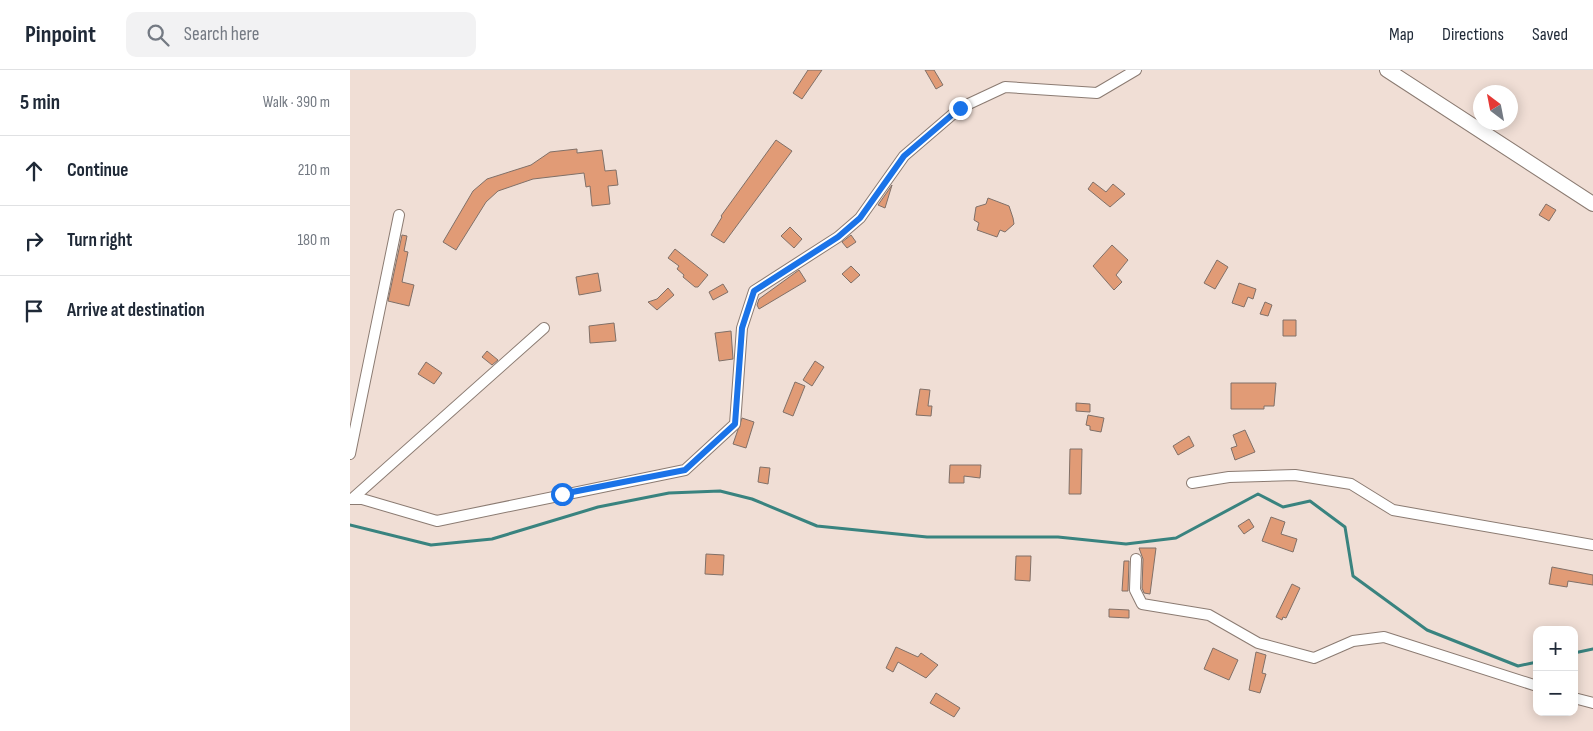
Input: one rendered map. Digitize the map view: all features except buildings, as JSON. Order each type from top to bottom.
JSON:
[{"type":"main road","points":[[1387,70],[1593,204]]},
{"type":"street","points":[[352,498],[437,521],[685,470],[735,424],[742,328],[754,291],[838,237],[860,218],[904,156],[960,108],[1005,87],[1097,93],[1136,70]]},
{"type":"street","points":[[350,454],[399,215]]},
{"type":"street","points":[[352,498],[544,328]]},
{"type":"street","points":[[1192,483],[1229,477],[1295,476],[1351,484],[1393,510],[1593,545]]},
{"type":"street","points":[[1136,559],[1135,590],[1142,604],[1209,615],[1258,643],[1314,658],[1353,641],[1384,637],[1533,685]]},
{"type":"street","points":[[1578,699],[1593,704]]},
{"type":"waterway","points":[[350,525],[431,545],[492,539],[598,507],[669,493],[720,491],[752,499],[817,526],[927,537],[1058,537],[1126,544],[1176,538],[1258,494],[1283,507],[1310,501],[1345,527],[1353,576],[1427,630],[1518,666],[1533,663]]},
{"type":"waterway","points":[[1578,652],[1593,649]]},
{"type":"route","points":[[562,494],[685,470],[735,424],[742,328],[754,291],[838,237],[860,218],[904,156],[960,108]]}]
